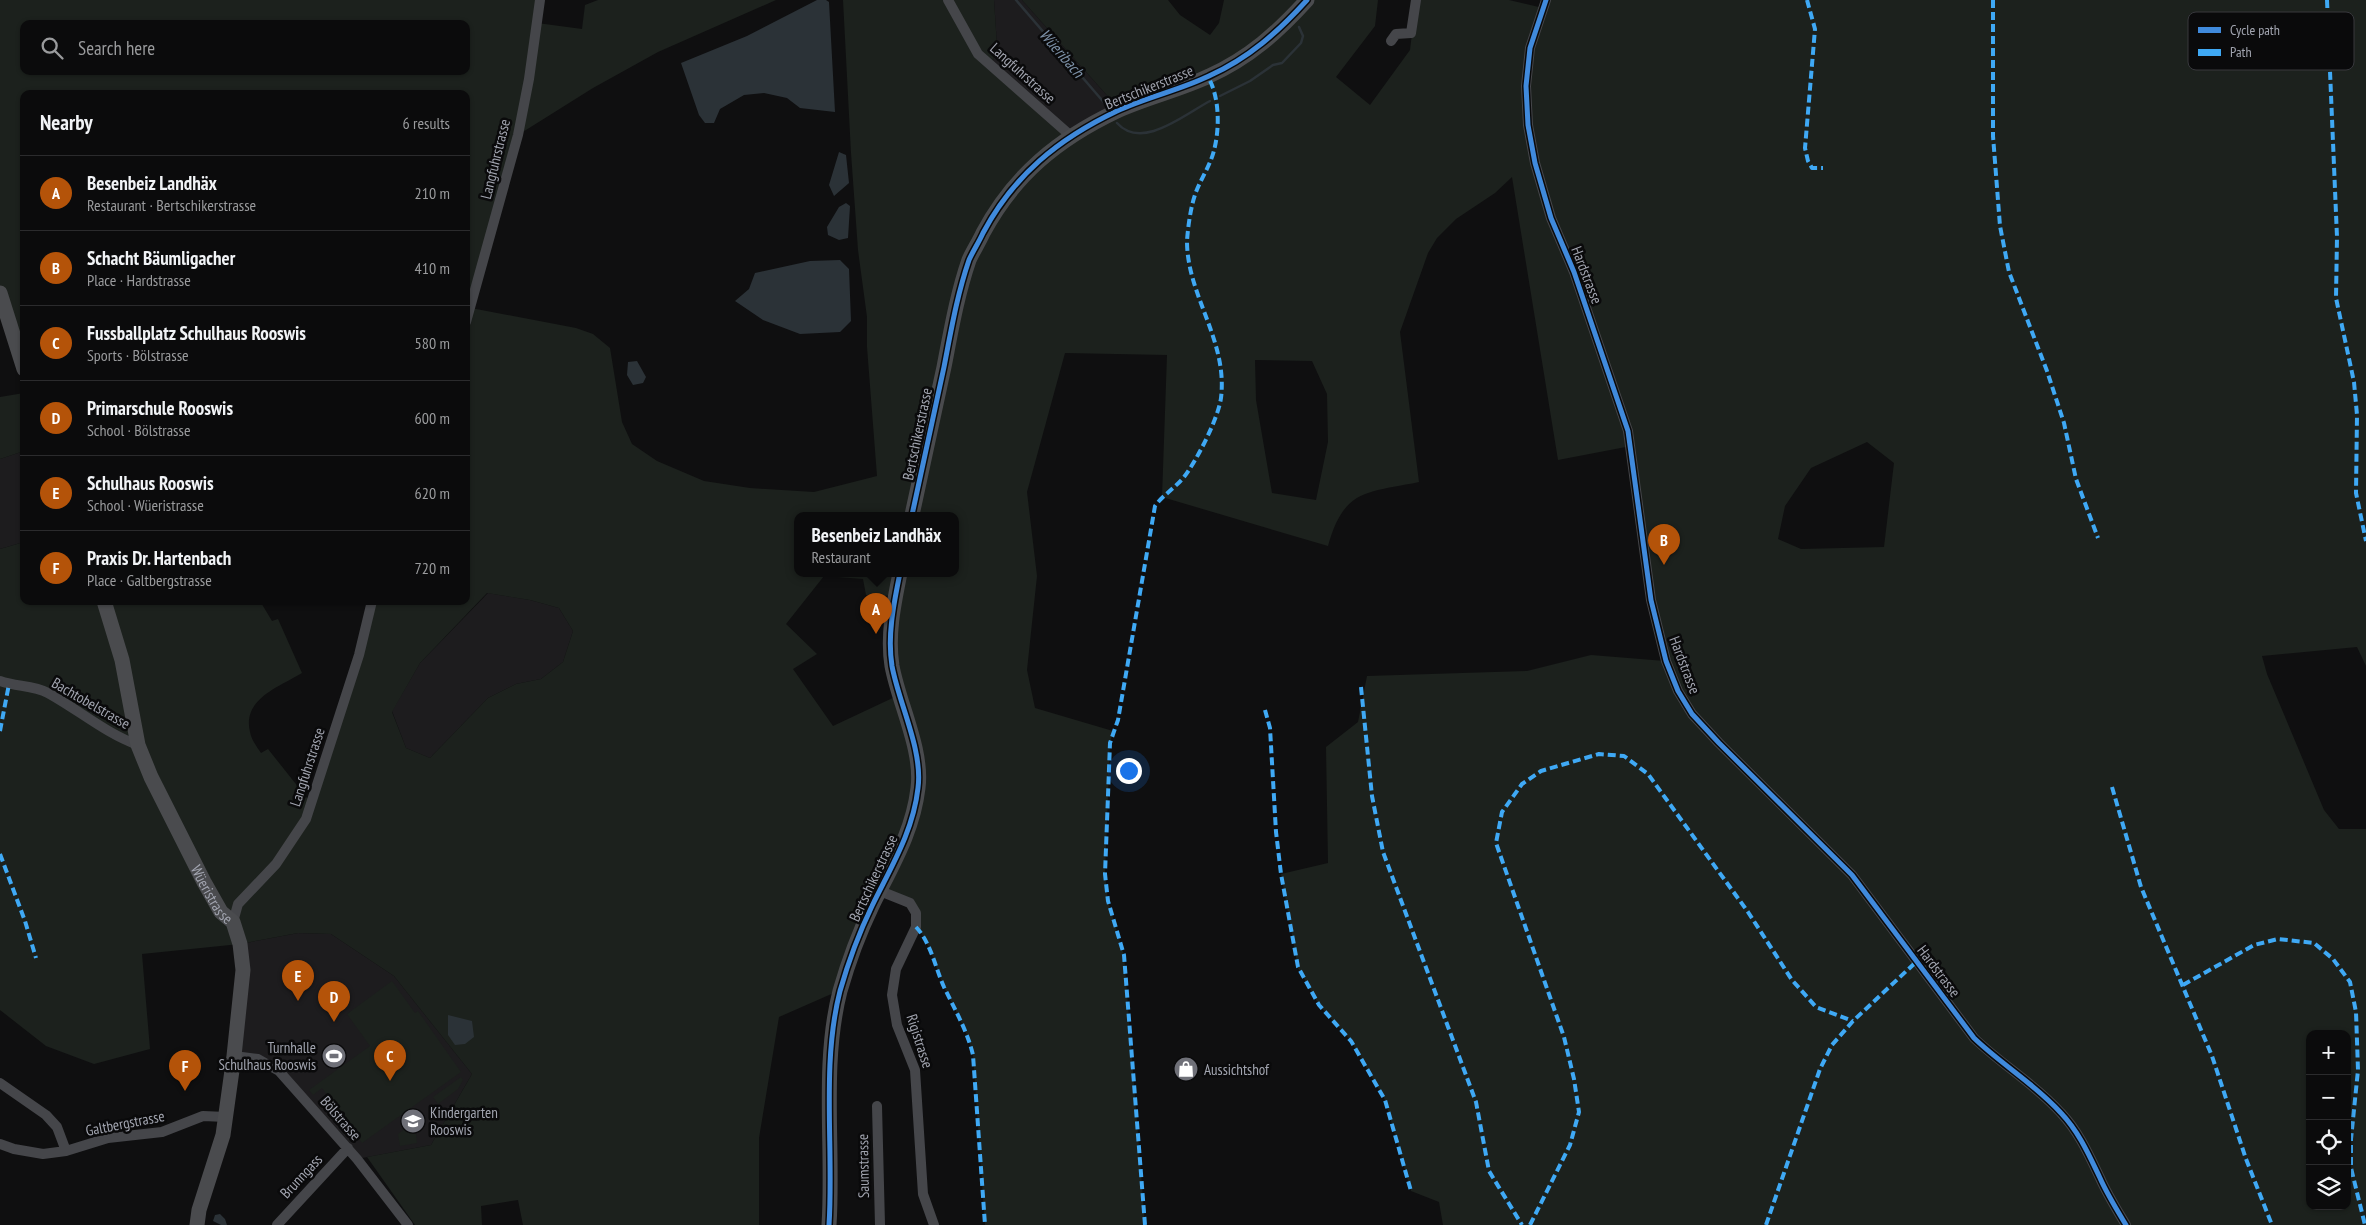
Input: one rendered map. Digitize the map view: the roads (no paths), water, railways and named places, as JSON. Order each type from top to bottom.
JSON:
[{"type":"street","name":"Langfuhrstrasse","points":[[470,308],[518,135],[529,78],[540,0]]},
{"type":"street","name":"Langfuhrstrasse","points":[[948,0],[978,54],[1071,136]]},
{"type":"street","name":"Bertschikerstrasse","points":[[913,512],[958,301],[970,259],[990,221],[1012,187],[1039,159],[1071,136],[1120,110],[1208,77],[1236,62],[1259,47],[1286,24],[1307,0]]},
{"type":"street","points":[[1391,40],[1396,34],[1411,33],[1416,0]]},
{"type":"street","name":"Hardstrasse","points":[[1546,0],[1530,48],[1526,86],[1528,125],[1535,163],[1551,218],[1577,281],[1628,431],[1651,600],[1666,661],[1678,691],[1692,714],[1719,743],[1852,875],[1974,1038],[1990,1054],[2032,1084],[2062,1114],[2085,1144],[2100,1180],[2126,1225]]},
{"type":"street","points":[[0,293],[20,356]]},
{"type":"street","name":"Bertschikerstrasse","points":[[829,1225],[832,1039],[843,984],[862,930],[903,846],[914,814],[919,785],[916,756],[892,665],[890,624],[899,577]]},
{"type":"street","name":"Wüeristrasse","points":[[105,605],[122,660],[138,745],[151,777],[204,882],[221,912],[234,922],[240,944],[243,970],[226,1117],[220,1146],[198,1213],[197,1225]]},
{"type":"street","name":"Langfuhrstrasse","points":[[234,922],[238,904],[276,864],[306,819],[359,654],[371,605]]},
{"type":"street","name":"Bachtobelstrasse","points":[[0,681],[9,684],[26,685],[46,692],[116,736],[138,745]]},
{"type":"street","name":"Rigistrasse","points":[[880,891],[910,903],[916,913],[916,927],[896,969],[892,995],[897,1025],[916,1070],[923,1194],[934,1225]]},
{"type":"street","name":"Bölstrasse","points":[[234,1056],[258,1059],[279,1071],[348,1148],[408,1225]]},
{"type":"street","points":[[0,1083],[46,1115],[57,1127],[66,1151]]},
{"type":"street","name":"Saumstrasse","points":[[877,1106],[880,1225]]},
{"type":"street","name":"Galtbergstrasse","points":[[0,1144],[14,1149],[43,1154],[66,1151],[108,1138],[162,1132],[203,1116],[226,1117]]},
{"type":"street","name":"Brunngass","points":[[278,1225],[348,1148]]},
{"type":"waterway","name":"Wüeribach","points":[[1016,0],[1107,106]]},
{"type":"waterway","name":"Wüeribach","points":[[1220,96],[1250,81],[1273,65],[1282,63],[1301,43],[1303,36],[1299,27]]},
{"type":"waterway","name":"Wüeribach","points":[[1117,123],[1127,131],[1151,132],[1176,121],[1210,101]]},
{"type":"place","name":"Schacht Bäumligacher","points":[[1664,565]]},
{"type":"place","name":"Besenbeiz Landhäx","points":[[876,634]]},
{"type":"place","name":"Schulhaus Rooswis","points":[[298,1001]]},
{"type":"place","name":"Primarschule Rooswis","points":[[334,1022]]},
{"type":"place","name":"Turnhalle Schulhaus Rooswis","points":[[334,1056]]},
{"type":"place","name":"Aussichtshof","points":[[1186,1069]]},
{"type":"place","name":"Fussballplatz Schulhaus Rooswis","points":[[390,1081]]},
{"type":"place","name":"Praxis Dr. Hartenbach","points":[[185,1091]]},
{"type":"place","name":"Kindergarten Rooswis","points":[[413,1121]]}]
